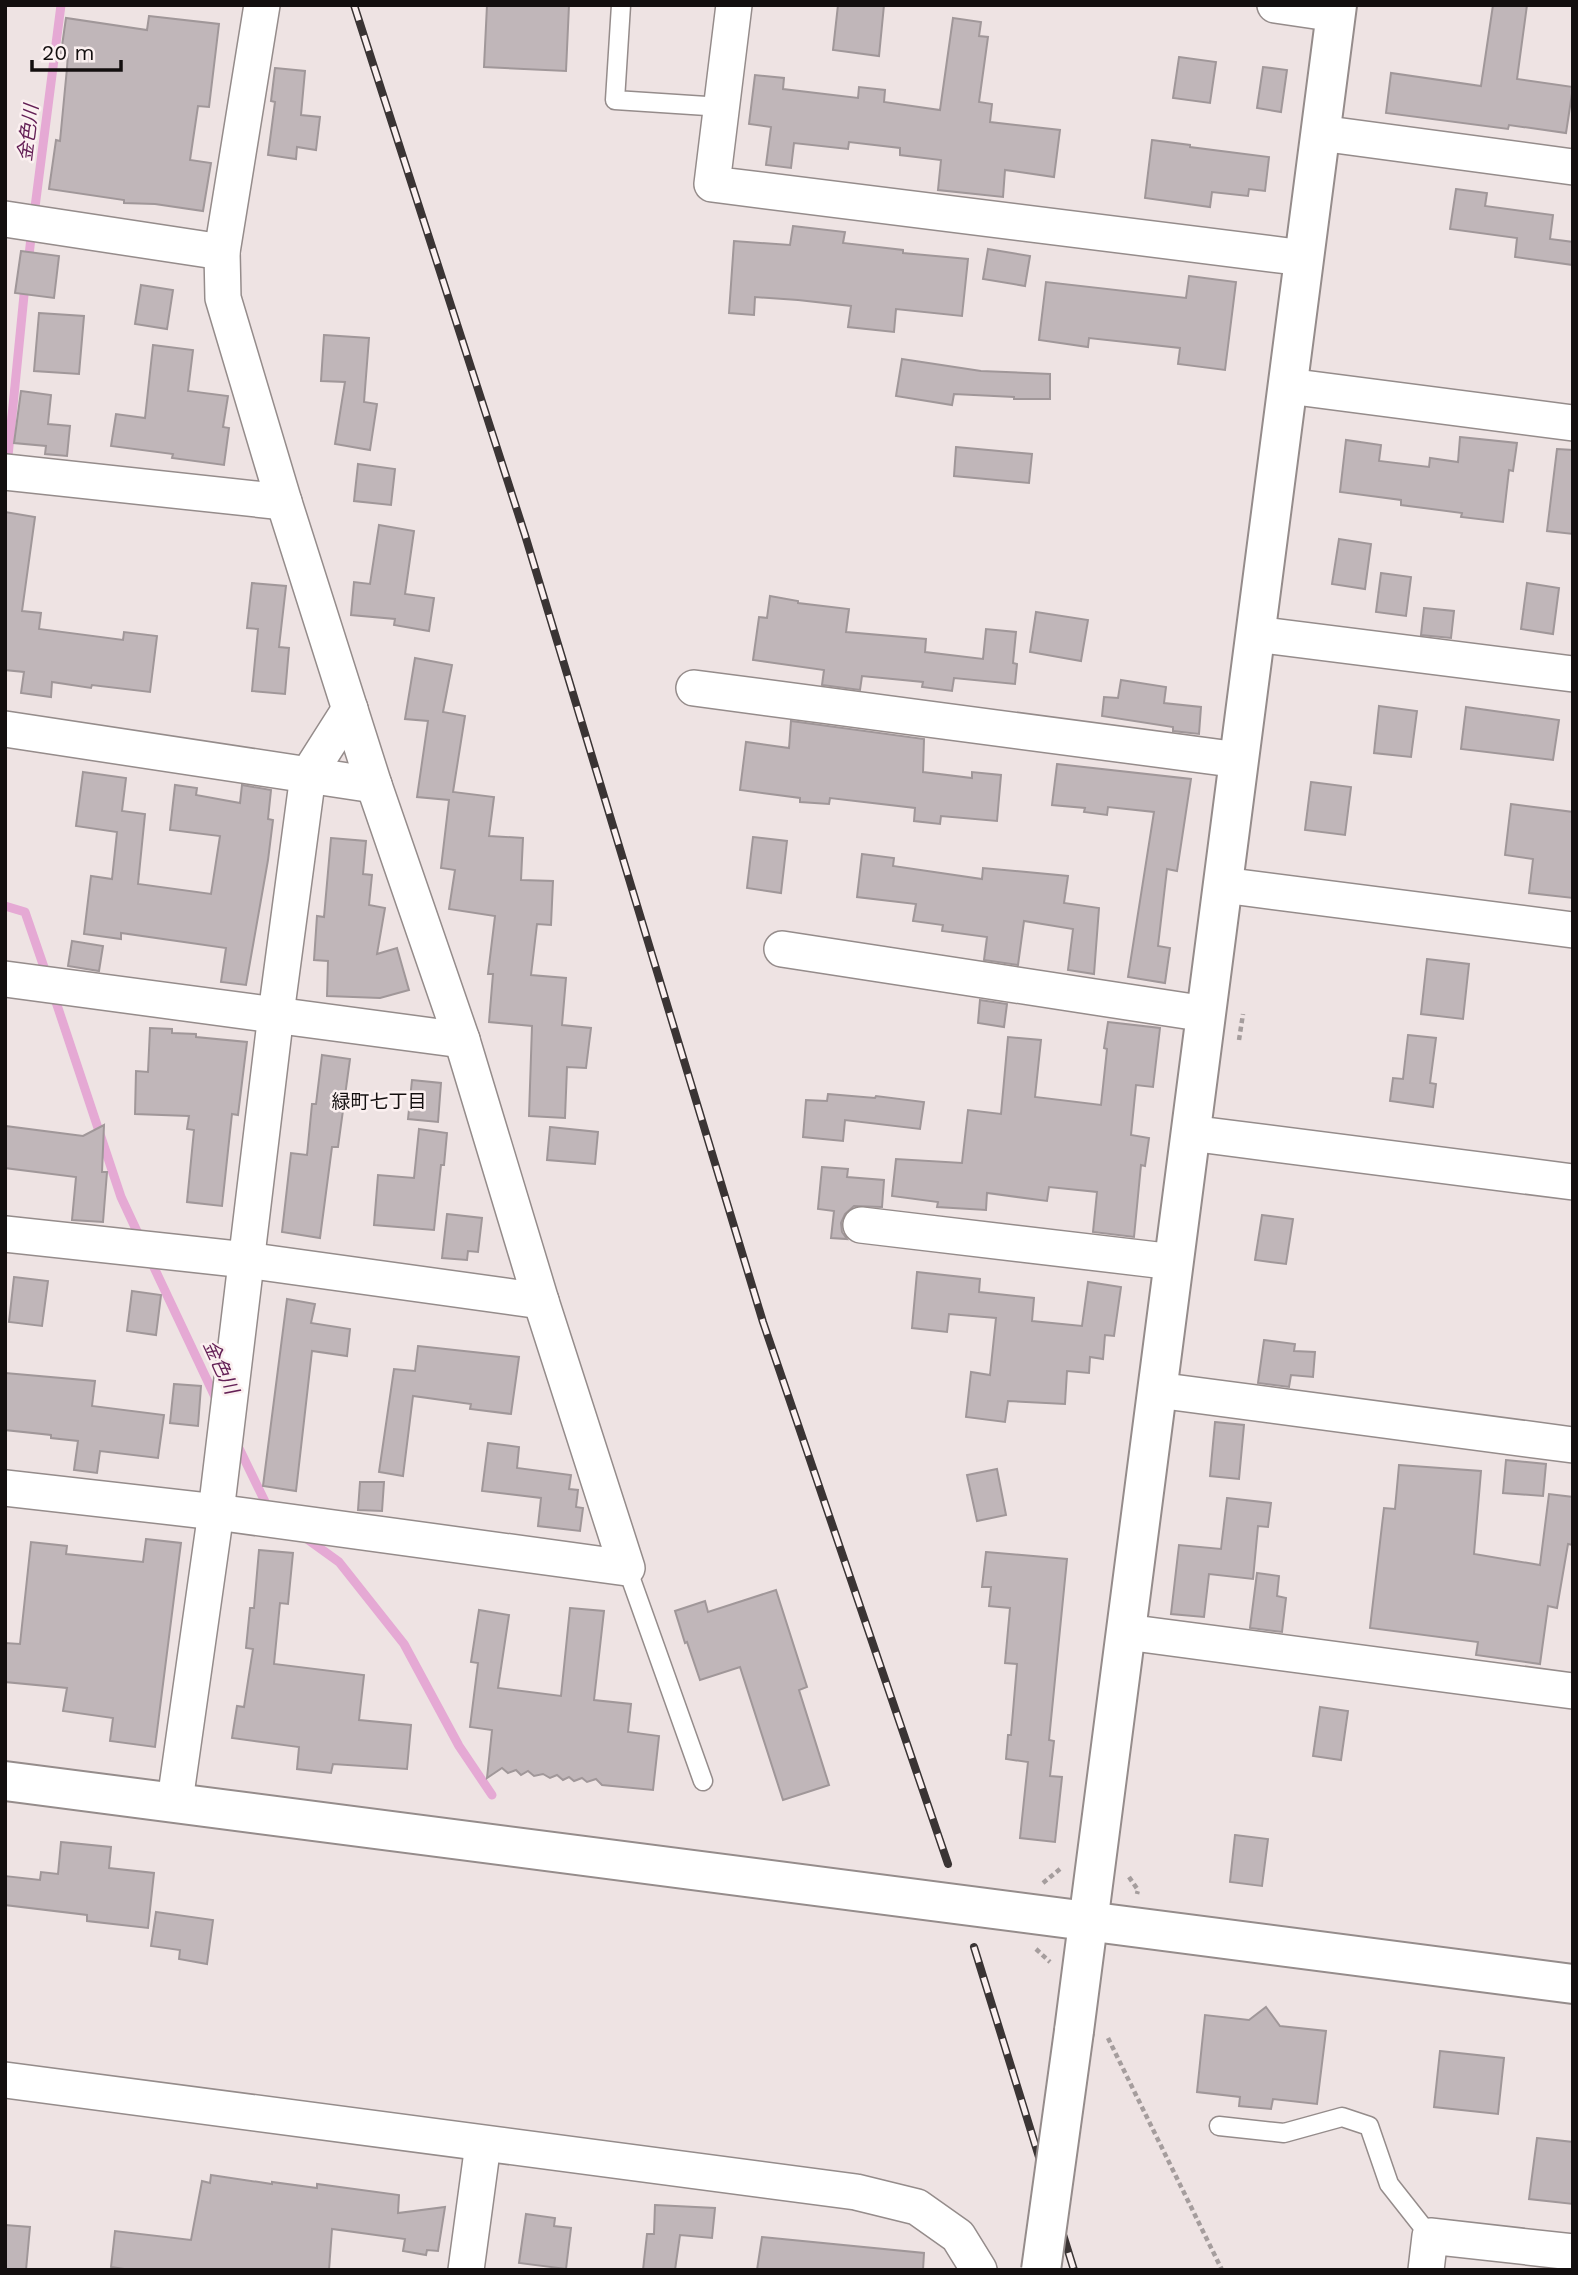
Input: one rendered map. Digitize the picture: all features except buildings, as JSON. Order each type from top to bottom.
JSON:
[{"type":"street","points":[[5,1488],[216,1512],[627,1568],[541,1301],[462,1040],[374,785],[284,502],[223,298],[222,252],[262,5]]},
{"type":"street","points":[[734,5],[712,184],[1304,258]]},
{"type":"street","points":[[1041,2270],[1091,2033],[1088,1920],[1336,10],[1275,5]]},
{"type":"street","points":[[1320,134],[1573,167]]},
{"type":"street","points":[[5,219],[222,252]]},
{"type":"street","points":[[1287,386],[1573,423]]},
{"type":"street","points":[[5,472],[284,502]]},
{"type":"street","points":[[1255,634],[1573,674]]},
{"type":"street","points":[[694,688],[1239,760]]},
{"type":"street","points":[[174,1801],[216,1512],[276,1014],[308,775],[350,709]]},
{"type":"street","points":[[5,729],[374,785]]},
{"type":"street","points":[[1223,884],[1573,930]]},
{"type":"street","points":[[782,949],[1206,1014]]},
{"type":"street","points":[[5,979],[462,1040]]},
{"type":"street","points":[[1191,1133],[1573,1181]]},
{"type":"street","points":[[862,1225],[1174,1262]]},
{"type":"street","points":[[5,1234],[246,1260],[541,1301]]},
{"type":"street","points":[[1157,1390],[1573,1445]]},
{"type":"street","points":[[1126,1632],[1573,1691]]},
{"type":"street","points":[[5,1780],[1573,1984]]},
{"type":"street","points":[[5,2080],[856,2192],[918,2207],[958,2236],[979,2270]]},
{"type":"street","points":[[466,2270],[483,2144]]},
{"type":"street","points":[[1428,2253],[1573,2252]]},
{"type":"lane","points":[[621,5],[615,100],[722,107]]},
{"type":"lane","points":[[627,1568],[703,1781]]},
{"type":"lane","points":[[1219,2126],[1284,2133],[1342,2117],[1369,2126],[1389,2184],[1428,2253]]},
{"type":"path","points":[[1091,2033],[1222,2270]]},
{"type":"waterway","name":"金色川","points":[[34,215],[61,5]]},
{"type":"waterway","name":"金色川","points":[[28,264],[32,229]]},
{"type":"waterway","name":"金色川","points":[[7,466],[25,285]]},
{"type":"waterway","name":"金色川","points":[[5,906],[25,912],[47,976]]},
{"type":"waterway","name":"金色川","points":[[53,993],[121,1197],[141,1240]]},
{"type":"waterway","name":"金色川","points":[[150,1259],[217,1401]]},
{"type":"waterway","name":"金色川","points":[[236,1442],[270,1512]]},
{"type":"waterway","name":"金色川","points":[[303,1536],[339,1562],[404,1644],[459,1746],[492,1795]]},
{"type":"railway","points":[[354,5],[525,535],[763,1322],[948,1864]]},
{"type":"railway","points":[[974,1947],[1074,2270]]},
{"type":"district","name":"緑町七丁目","points":[[379,1101]]}]
